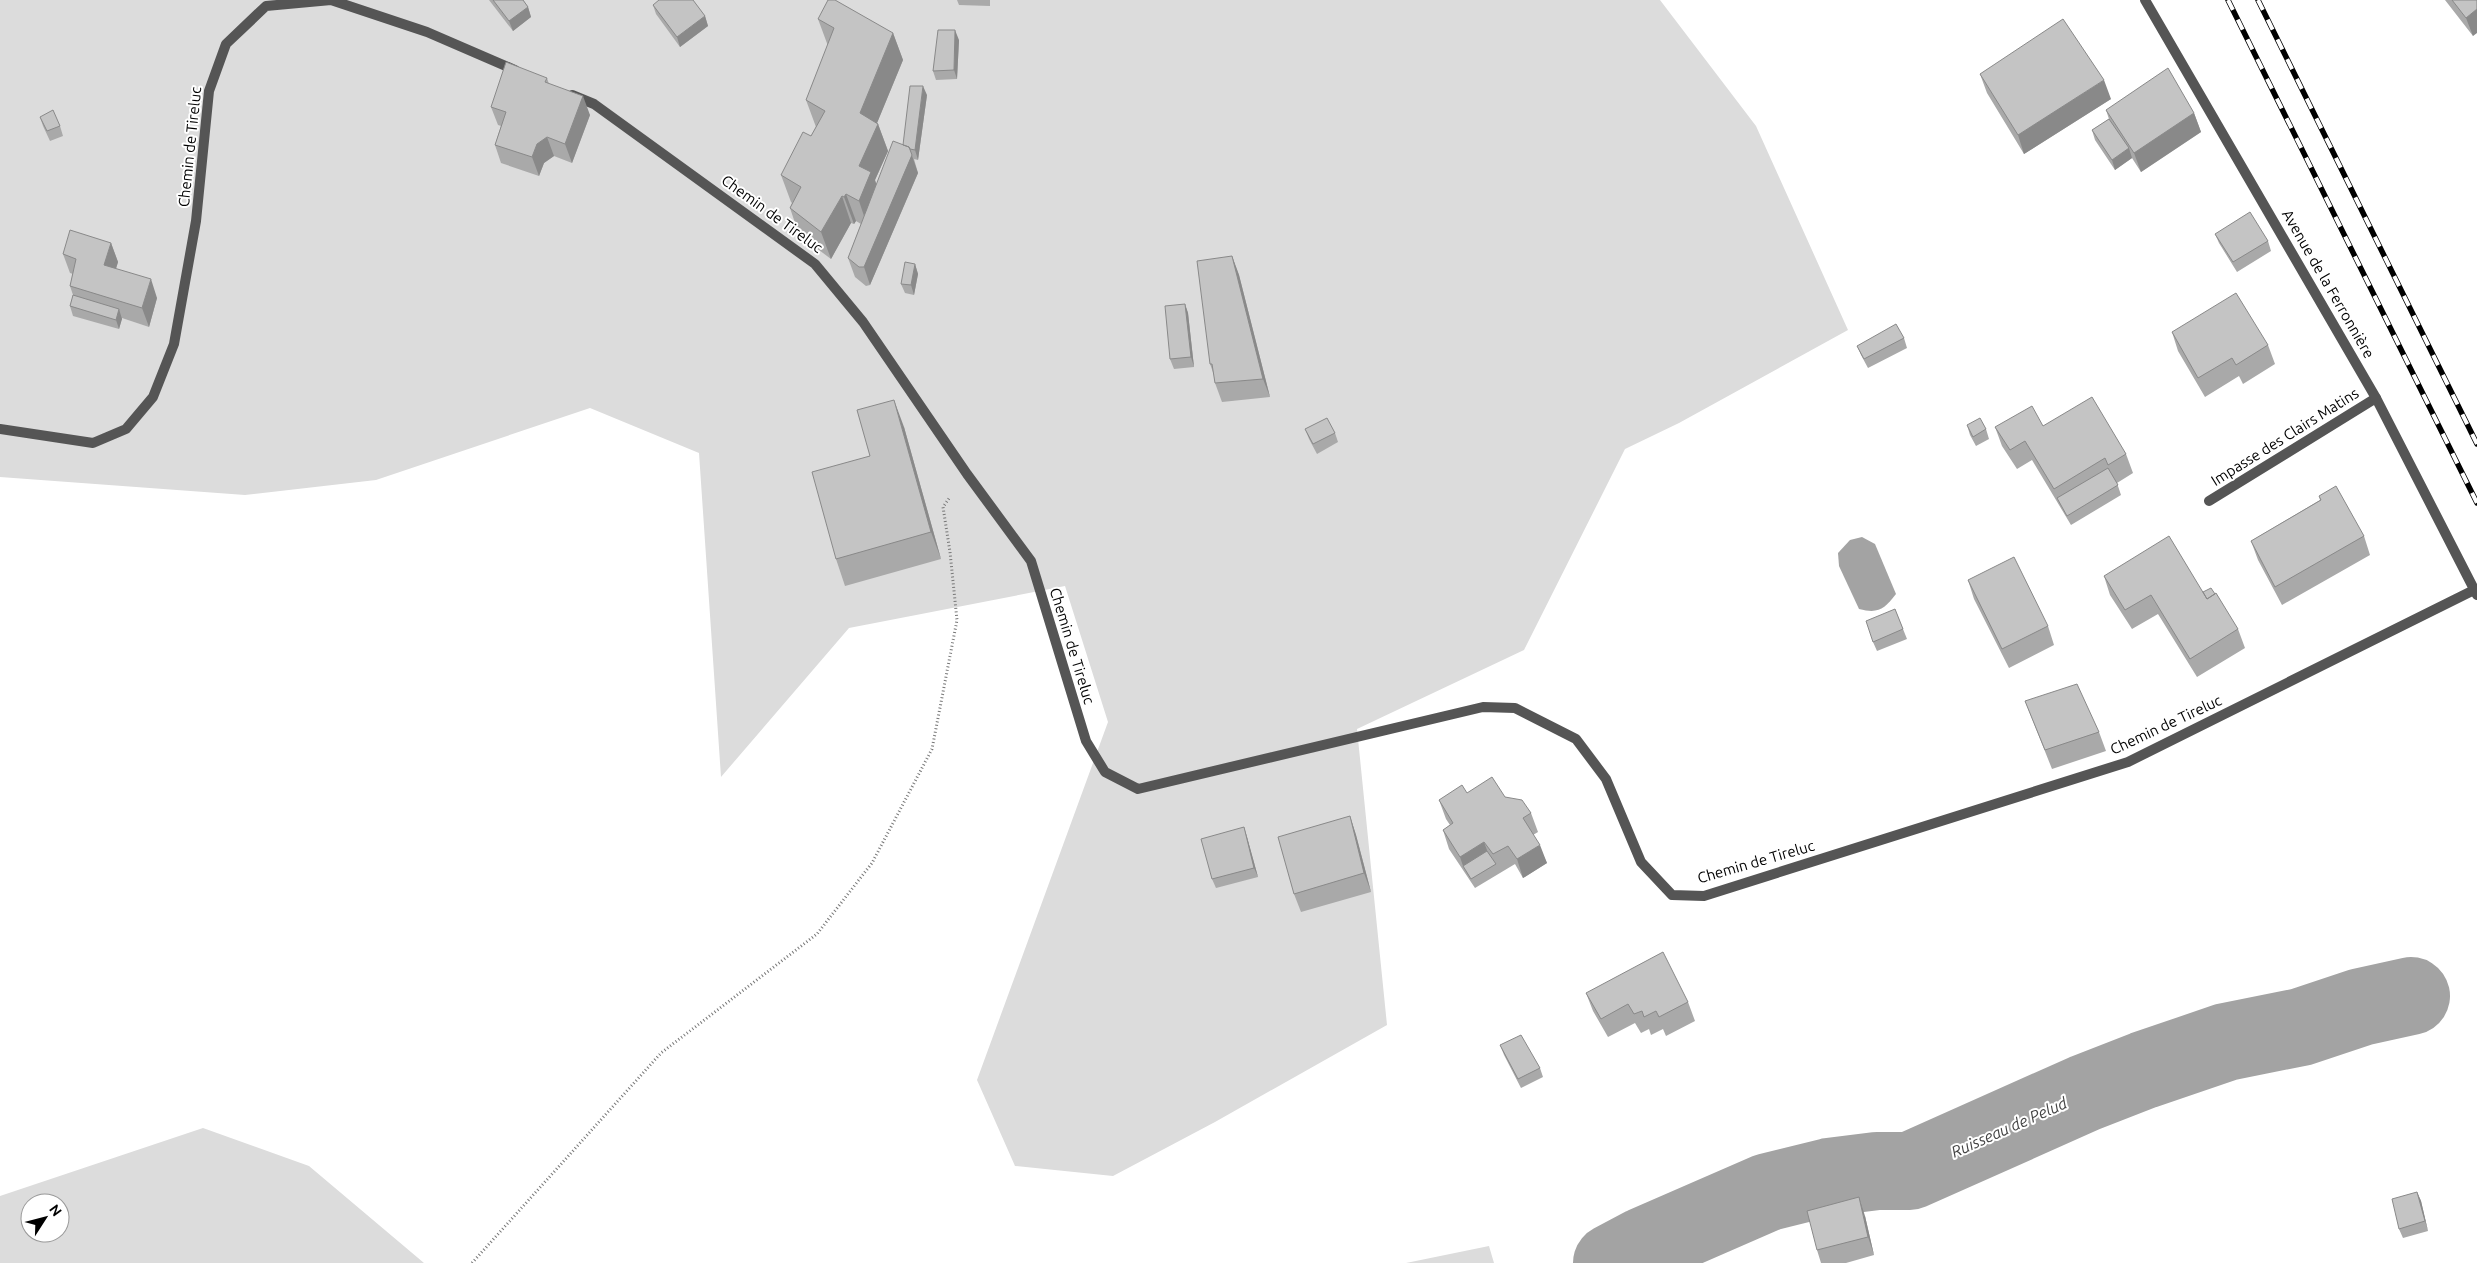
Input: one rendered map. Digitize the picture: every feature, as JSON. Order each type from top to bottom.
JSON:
[{"type":"street","name":"Chemin de Tireluc","points":[[0,429],[93,443],[126,429],[153,397],[174,344],[196,221],[208,91],[226,44],[266,6],[331,0],[426,32],[524,74]]},
{"type":"street","name":"Avenue de la Ferronnière","points":[[2145,0],[2376,398],[2476,593]]},
{"type":"street","name":"Chemin de Tireluc","points":[[559,89],[594,104],[815,264],[864,322],[967,474],[1030,560],[1086,741],[1105,772],[1138,788],[1483,707],[1515,708],[1576,739],[1606,779],[1641,862],[1672,895],[1704,896],[2128,762],[2476,593]]},
{"type":"street","name":"Impasse des Clairs Matins","points":[[2209,501],[2376,398]]},
{"type":"path","points":[[472,1263],[661,1053],[817,934],[872,863],[932,749],[956,620],[950,552],[943,507],[967,474]]},
{"type":"shaded area","points":[[0,0],[1660,0],[1756,126],[1848,330],[1679,423],[1625,449],[1524,650],[1357,729],[1387,1025],[1215,1122],[1113,1176],[1015,1166],[977,1080],[1108,722],[1065,586],[849,628],[721,777],[699,453],[590,408],[376,480],[245,495],[0,477]]},
{"type":"shaded area","points":[[1862,537],[1875,544],[1896,594],[1884,607],[1872,611],[1859,609],[1839,566],[1838,553],[1850,540]]},
{"type":"shaded area","points":[[203,1128],[309,1166],[424,1263],[0,1263],[0,1196]]},
{"type":"shaded area","points":[[1489,1246],[1494,1263],[1406,1263]]},
{"type":"building","points":[[493,0],[523,0],[528,7],[509,21]]},
{"type":"building","points":[[659,0],[693,0],[705,16],[677,37],[653,5]]},
{"type":"building","points":[[828,0],[835,0],[893,33],[860,113],[878,124],[859,166],[871,172],[859,201],[846,194],[844,197],[842,196],[821,232],[790,208],[801,187],[781,175],[803,132],[811,136],[825,111],[806,100],[834,28],[818,19]]},
{"type":"building","points":[[2452,0],[2477,0],[2477,9],[2466,18]]},
{"type":"building","points":[[2063,19],[2104,80],[2018,135],[1980,74]]},
{"type":"building","points":[[938,30],[955,30],[954,70],[933,71]]},
{"type":"building","points":[[506,62],[547,78],[545,82],[583,96],[565,144],[547,137],[537,144],[532,157],[495,145],[506,112],[491,107]]},
{"type":"building","points":[[2168,68],[2194,113],[2134,153],[2106,110]]},
{"type":"building","points":[[910,86],[923,86],[915,150],[903,145]]},
{"type":"building","points":[[53,110],[60,126],[47,131],[40,117]]},
{"type":"building","points":[[2109,119],[2129,148],[2112,160],[2092,130]]},
{"type":"building","points":[[893,141],[909,147],[912,155],[864,267],[859,267],[848,258]]},
{"type":"building","points":[[2250,212],[2268,241],[2233,262],[2215,234]]},
{"type":"building","points":[[70,230],[111,243],[104,265],[151,279],[142,308],[70,286],[76,259],[63,254]]},
{"type":"building","points":[[1232,256],[1263,379],[1215,383],[1212,364],[1210,364],[1197,261]]},
{"type":"building","points":[[905,262],[915,264],[911,285],[901,284]]},
{"type":"building","points":[[2236,293],[2268,345],[2236,365],[2232,358],[2198,378],[2172,332]]},
{"type":"building","points":[[73,295],[119,309],[116,320],[70,306]]},
{"type":"building","points":[[1185,304],[1191,357],[1170,359],[1165,306]]},
{"type":"building","points":[[1896,324],[1904,338],[1864,359],[1857,346]]},
{"type":"building","points":[[2092,397],[2126,454],[2108,465],[2105,458],[2054,489],[2025,441],[2010,450],[1995,427],[2032,406],[2043,426]]},
{"type":"building","points":[[894,400],[931,532],[836,559],[812,472],[870,456],[857,410]]},
{"type":"building","points":[[1327,418],[1335,433],[1313,444],[1305,429]]},
{"type":"building","points":[[1980,418],[1986,429],[1973,437],[1967,425]]},
{"type":"building","points":[[2108,468],[2118,485],[2067,516],[2057,498]]},
{"type":"building","points":[[2336,486],[2364,536],[2275,587],[2251,541],[2321,500],[2319,496]]},
{"type":"building","points":[[2169,536],[2207,599],[2216,593],[2238,629],[2190,659],[2151,595],[2125,610],[2104,576]]},
{"type":"building","points":[[2014,557],[2048,626],[2002,649],[1968,580]]},
{"type":"building","points":[[2211,588],[2215,594],[2207,599],[2203,592]]},
{"type":"building","points":[[1895,609],[1903,629],[1873,642],[1866,621]]},
{"type":"building","points":[[2077,684],[2099,732],[2045,750],[2025,701]]},
{"type":"building","points":[[1492,777],[1505,797],[1522,800],[1531,813],[1523,818],[1540,845],[1517,859],[1508,846],[1493,854],[1484,842],[1460,857],[1443,830],[1453,823],[1439,800],[1462,785],[1467,793]]},
{"type":"building","points":[[1350,816],[1364,873],[1294,894],[1278,837]]},
{"type":"building","points":[[1244,827],[1254,868],[1212,879],[1201,839]]},
{"type":"building","points":[[1487,851],[1496,864],[1471,879],[1463,866]]},
{"type":"building","points":[[1663,952],[1688,1002],[1659,1017],[1656,1011],[1644,1017],[1642,1011],[1634,1014],[1628,1004],[1601,1019],[1586,993]]},
{"type":"building","points":[[1521,1035],[1540,1068],[1518,1079],[1500,1045]]},
{"type":"building","points":[[2417,1192],[2425,1221],[2399,1229],[2392,1199]]},
{"type":"building","points":[[1859,1197],[1868,1237],[1817,1250],[1807,1211]]},
{"type":"waterway","name":"Ruisseau de Pelud","points":[[1612,1263],[1644,1246],[1768,1192],[1829,1177],[1877,1171],[1910,1171],[2085,1093],[2144,1070],[2226,1042],[2301,1027],[2361,1007],[2411,996]]},
{"type":"railway","points":[[2228,0],[2477,503]]},
{"type":"railway","points":[[2258,0],[2477,444]]}]
